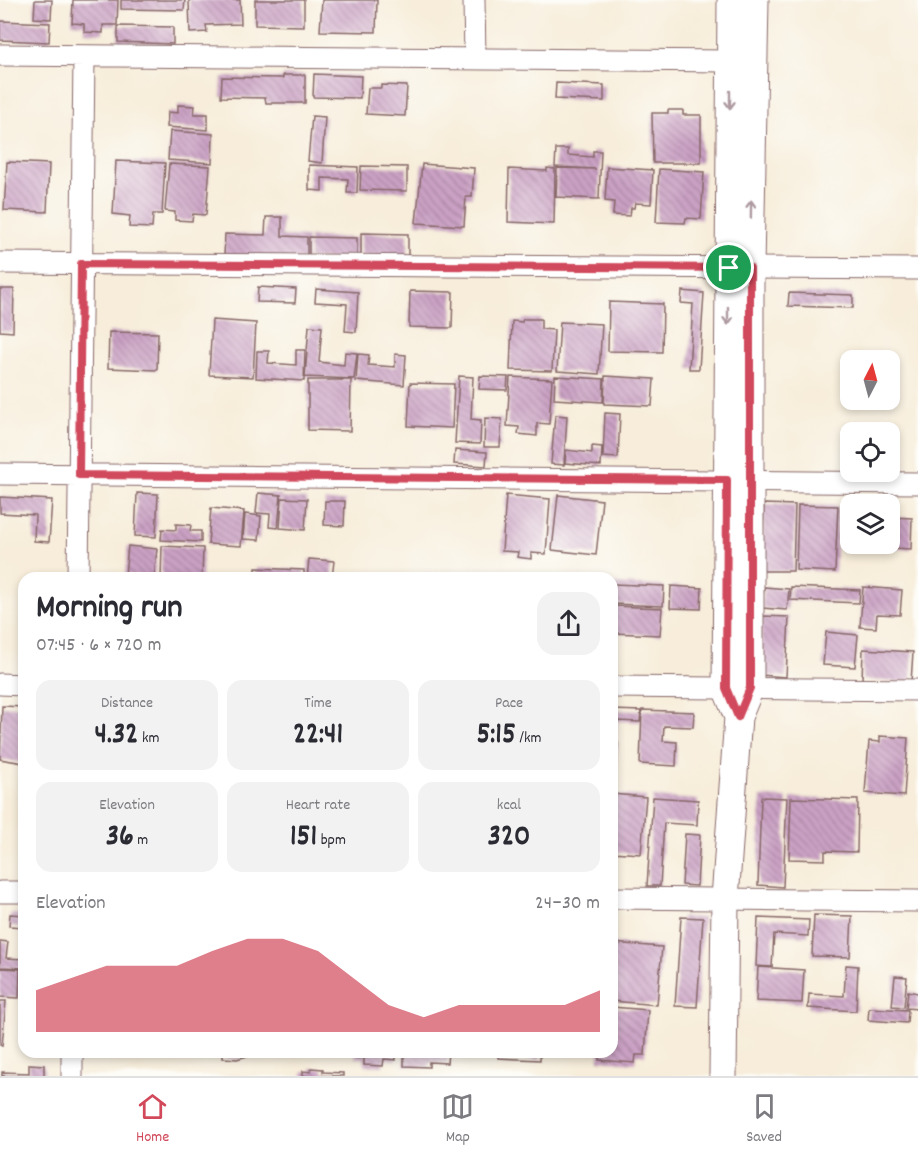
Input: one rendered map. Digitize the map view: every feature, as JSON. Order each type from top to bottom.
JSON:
[{"type":"main road","points":[[730,0],[730,61],[740,268]]},
{"type":"main road","points":[[723,1076],[725,899],[738,717],[740,268],[755,0]]},
{"type":"street","points":[[474,0],[475,59]]},
{"type":"street","points":[[0,55],[730,61]]},
{"type":"street","points":[[78,572],[84,56]]},
{"type":"street","points":[[0,263],[918,269]]},
{"type":"street","points":[[0,474],[918,483]]},
{"type":"street","points":[[0,684],[18,685]]},
{"type":"street","points":[[618,687],[918,690]]},
{"type":"street","points":[[0,892],[18,892]]},
{"type":"street","points":[[618,898],[918,901]]},
{"type":"street","points":[[72,1058],[72,1076]]},
{"type":"building","points":[[35,0],[52,0],[51,19],[34,18]]},
{"type":"building","points":[[73,0],[118,0],[117,25],[103,25],[103,33],[84,32],[84,24],[72,23]]},
{"type":"building","points":[[121,0],[185,0],[184,10],[121,9]]},
{"type":"building","points":[[189,0],[240,0],[241,24],[206,25],[207,32],[190,33]]},
{"type":"building","points":[[255,0],[304,0],[304,26],[255,25]]},
{"type":"building","points":[[322,0],[377,0],[376,32],[320,31]]},
{"type":"building","points":[[0,21],[50,23],[49,42],[0,40]]},
{"type":"building","points":[[118,26],[173,27],[173,44],[118,42]]},
{"type":"building","points":[[314,74],[361,76],[360,98],[313,97]]},
{"type":"building","points":[[283,75],[305,75],[305,103],[266,103],[265,98],[221,97],[222,77],[283,78]]},
{"type":"building","points":[[556,83],[604,85],[604,101],[555,99]]},
{"type":"building","points":[[381,85],[407,86],[405,116],[366,114],[368,88],[381,88]]},
{"type":"building","points":[[178,105],[195,106],[194,114],[208,114],[208,130],[167,127],[168,112],[178,113]]},
{"type":"building","points":[[668,110],[683,110],[683,115],[701,115],[701,163],[653,163],[652,113],[668,113]]},
{"type":"building","points":[[312,116],[325,117],[322,163],[308,161]]},
{"type":"building","points":[[170,131],[213,134],[212,163],[168,160]]},
{"type":"building","points":[[556,149],[568,149],[568,155],[593,157],[593,151],[601,151],[599,199],[556,197],[557,168],[596,169],[555,167]]},
{"type":"building","points":[[116,161],[165,163],[162,214],[153,214],[152,228],[129,227],[130,216],[113,214]]},
{"type":"building","points":[[7,162],[49,164],[47,212],[4,210]]},
{"type":"building","points":[[169,164],[210,166],[206,215],[193,214],[192,221],[175,220],[175,212],[165,211]]},
{"type":"building","points":[[422,164],[474,168],[472,197],[466,197],[464,226],[416,223]]},
{"type":"building","points":[[309,165],[358,167],[357,193],[347,193],[348,179],[322,178],[322,191],[309,190]]},
{"type":"building","points":[[361,166],[407,167],[407,191],[360,190]]},
{"type":"building","points":[[607,167],[653,170],[651,204],[635,203],[634,208],[631,208],[630,216],[613,215],[614,202],[605,201]]},
{"type":"building","points":[[547,168],[555,169],[554,224],[508,222],[509,169],[547,171]]},
{"type":"building","points":[[659,169],[704,172],[701,219],[686,218],[685,223],[656,222]]},
{"type":"building","points":[[266,217],[282,217],[282,236],[307,237],[307,260],[224,257],[225,234],[265,235]]},
{"type":"building","points":[[361,233],[408,234],[408,256],[361,256]]},
{"type":"building","points":[[309,237],[357,238],[357,259],[309,259]]},
{"type":"building","points":[[258,287],[296,289],[295,303],[257,302]]},
{"type":"building","points":[[0,289],[14,289],[13,332],[0,331]]},
{"type":"building","points":[[316,289],[358,292],[356,332],[345,331],[347,304],[315,302]]},
{"type":"building","points":[[410,291],[453,292],[452,328],[409,327]]},
{"type":"building","points":[[682,291],[704,293],[699,369],[689,369],[693,304],[681,303]]},
{"type":"building","points":[[789,293],[853,295],[853,308],[788,306]]},
{"type":"building","points":[[609,302],[663,304],[662,352],[608,351]]},
{"type":"building","points":[[523,319],[541,319],[541,329],[554,330],[552,371],[510,370],[512,321],[522,322]]},
{"type":"building","points":[[212,320],[256,323],[253,377],[209,375]]},
{"type":"building","points":[[560,322],[602,324],[599,374],[557,371]]},
{"type":"building","points":[[309,326],[322,327],[319,362],[344,365],[345,352],[357,353],[354,379],[305,377]]},
{"type":"building","points":[[109,332],[158,333],[157,370],[108,368]]},
{"type":"building","points":[[296,350],[305,350],[304,381],[256,378],[257,351],[269,351],[268,363],[296,365]]},
{"type":"building","points":[[358,354],[369,355],[368,365],[395,367],[395,354],[406,355],[404,385],[356,381]]},
{"type":"building","points":[[459,376],[473,377],[471,419],[481,420],[480,444],[455,443]]},
{"type":"building","points":[[480,376],[508,377],[507,390],[479,389]]},
{"type":"building","points":[[555,376],[604,379],[603,402],[554,399]]},
{"type":"building","points":[[605,376],[654,379],[652,406],[604,404]]},
{"type":"building","points":[[510,377],[552,379],[549,424],[537,423],[537,436],[518,434],[519,427],[507,426]]},
{"type":"building","points":[[308,380],[351,380],[350,431],[308,430]]},
{"type":"building","points":[[410,383],[454,384],[452,428],[408,426]]},
{"type":"building","points":[[605,413],[620,414],[618,458],[603,457]]},
{"type":"building","points":[[555,415],[567,416],[564,465],[551,464]]},
{"type":"building","points":[[485,418],[502,419],[500,447],[484,447]]},
{"type":"building","points":[[592,446],[602,447],[601,466],[565,463],[566,450],[592,453]]},
{"type":"building","points":[[455,450],[487,452],[486,466],[454,464]]},
{"type":"building","points":[[137,493],[158,494],[156,537],[135,536]]},
{"type":"building","points":[[258,493],[281,495],[278,528],[269,527],[270,514],[256,513]]},
{"type":"building","points":[[506,495],[550,499],[546,554],[531,553],[531,559],[517,557],[518,552],[502,551]]},
{"type":"building","points":[[558,495],[602,500],[596,555],[552,550]]},
{"type":"building","points":[[0,497],[52,500],[49,542],[34,541],[35,515],[0,513]]},
{"type":"building","points":[[282,498],[307,499],[305,530],[280,528]]},
{"type":"building","points":[[325,501],[345,501],[344,526],[324,525]]},
{"type":"building","points":[[764,504],[795,505],[793,571],[762,571]]},
{"type":"building","points":[[798,505],[838,506],[835,572],[796,570]]},
{"type":"building","points":[[211,508],[244,511],[241,546],[208,544]]},
{"type":"building","points":[[245,514],[261,516],[259,540],[243,539]]},
{"type":"building","points":[[900,517],[912,518],[911,549],[900,548]]},
{"type":"building","points":[[176,524],[191,525],[190,531],[201,531],[201,542],[161,540],[162,529],[176,530]]},
{"type":"building","points":[[128,546],[157,549],[155,572],[125,572]]},
{"type":"building","points":[[162,546],[203,548],[202,572],[161,572]]},
{"type":"building","points":[[309,559],[334,561],[333,572],[308,572]]},
{"type":"building","points":[[256,568],[304,570],[304,572],[256,572]]},
{"type":"building","points":[[618,584],[664,586],[663,606],[618,604]]},
{"type":"building","points":[[671,586],[702,588],[701,609],[670,608]]},
{"type":"building","points":[[764,587],[789,589],[787,610],[762,608]]},
{"type":"building","points":[[791,587],[860,590],[859,603],[790,600]]},
{"type":"building","points":[[863,587],[902,590],[900,615],[877,614],[876,628],[860,627]]},
{"type":"building","points":[[618,606],[662,608],[660,635],[618,633]]},
{"type":"building","points":[[762,616],[789,617],[786,677],[760,675]]},
{"type":"building","points":[[826,632],[858,635],[855,667],[823,665]]},
{"type":"building","points":[[863,649],[913,652],[911,682],[862,680]]},
{"type":"building","points":[[2,706],[18,707],[18,762],[0,759]]},
{"type":"building","points":[[618,710],[641,711],[640,722],[618,721]]},
{"type":"building","points":[[642,710],[694,712],[693,727],[664,726],[663,741],[677,742],[676,766],[640,764]]},
{"type":"building","points":[[880,736],[908,738],[904,796],[865,793],[869,741],[880,742]]},
{"type":"building","points":[[618,795],[646,797],[641,854],[618,852]]},
{"type":"building","points":[[653,797],[698,800],[697,825],[664,823],[660,886],[647,886]]},
{"type":"building","points":[[761,797],[787,798],[783,887],[758,885]]},
{"type":"building","points":[[791,798],[858,800],[857,852],[825,851],[825,860],[789,859]]},
{"type":"building","points":[[685,834],[700,835],[697,886],[682,885]]},
{"type":"building","points":[[10,914],[18,915],[18,927],[9,926]]},
{"type":"building","points":[[814,915],[852,916],[850,957],[812,956]]},
{"type":"building","points":[[681,917],[703,918],[697,1007],[675,1006]]},
{"type":"building","points":[[758,918],[809,920],[808,936],[774,934],[772,967],[756,966]]},
{"type":"building","points":[[0,941],[8,942],[6,958],[18,959],[18,968],[0,967]]},
{"type":"building","points":[[618,943],[662,947],[657,1005],[618,1002]]},
{"type":"building","points":[[846,965],[858,966],[856,1011],[808,1008],[809,994],[844,996]]},
{"type":"building","points":[[758,967],[804,970],[802,1003],[756,1001]]},
{"type":"building","points":[[0,968],[18,969],[18,998],[0,997]]},
{"type":"building","points":[[895,976],[907,977],[904,1007],[892,1006]]},
{"type":"building","points":[[908,991],[918,993],[918,1009],[906,1008]]},
{"type":"building","points":[[0,1001],[6,1001],[2,1046],[0,1045]]},
{"type":"building","points":[[618,1008],[648,1010],[645,1055],[636,1055],[635,1063],[599,1060],[599,1058],[618,1058]]},
{"type":"building","points":[[869,1008],[908,1010],[907,1023],[868,1020]]},
{"type":"building","points":[[364,1058],[396,1058],[396,1060],[384,1059],[383,1066],[364,1065]]},
{"type":"building","points":[[404,1058],[447,1058],[447,1063],[429,1062],[429,1067],[404,1066]]},
{"type":"building","points":[[498,1058],[540,1058],[540,1060]]},
{"type":"building","points":[[29,1064],[44,1065],[44,1076],[2,1076],[2,1072],[29,1073]]},
{"type":"building","points":[[311,1068],[323,1069],[323,1072],[343,1073],[343,1076],[303,1076],[303,1071],[311,1072]]},
{"type":"route","points":[[81,264],[729,268],[750,268],[750,688],[738,717],[726,688],[727,480],[79,475],[81,264]]}]
